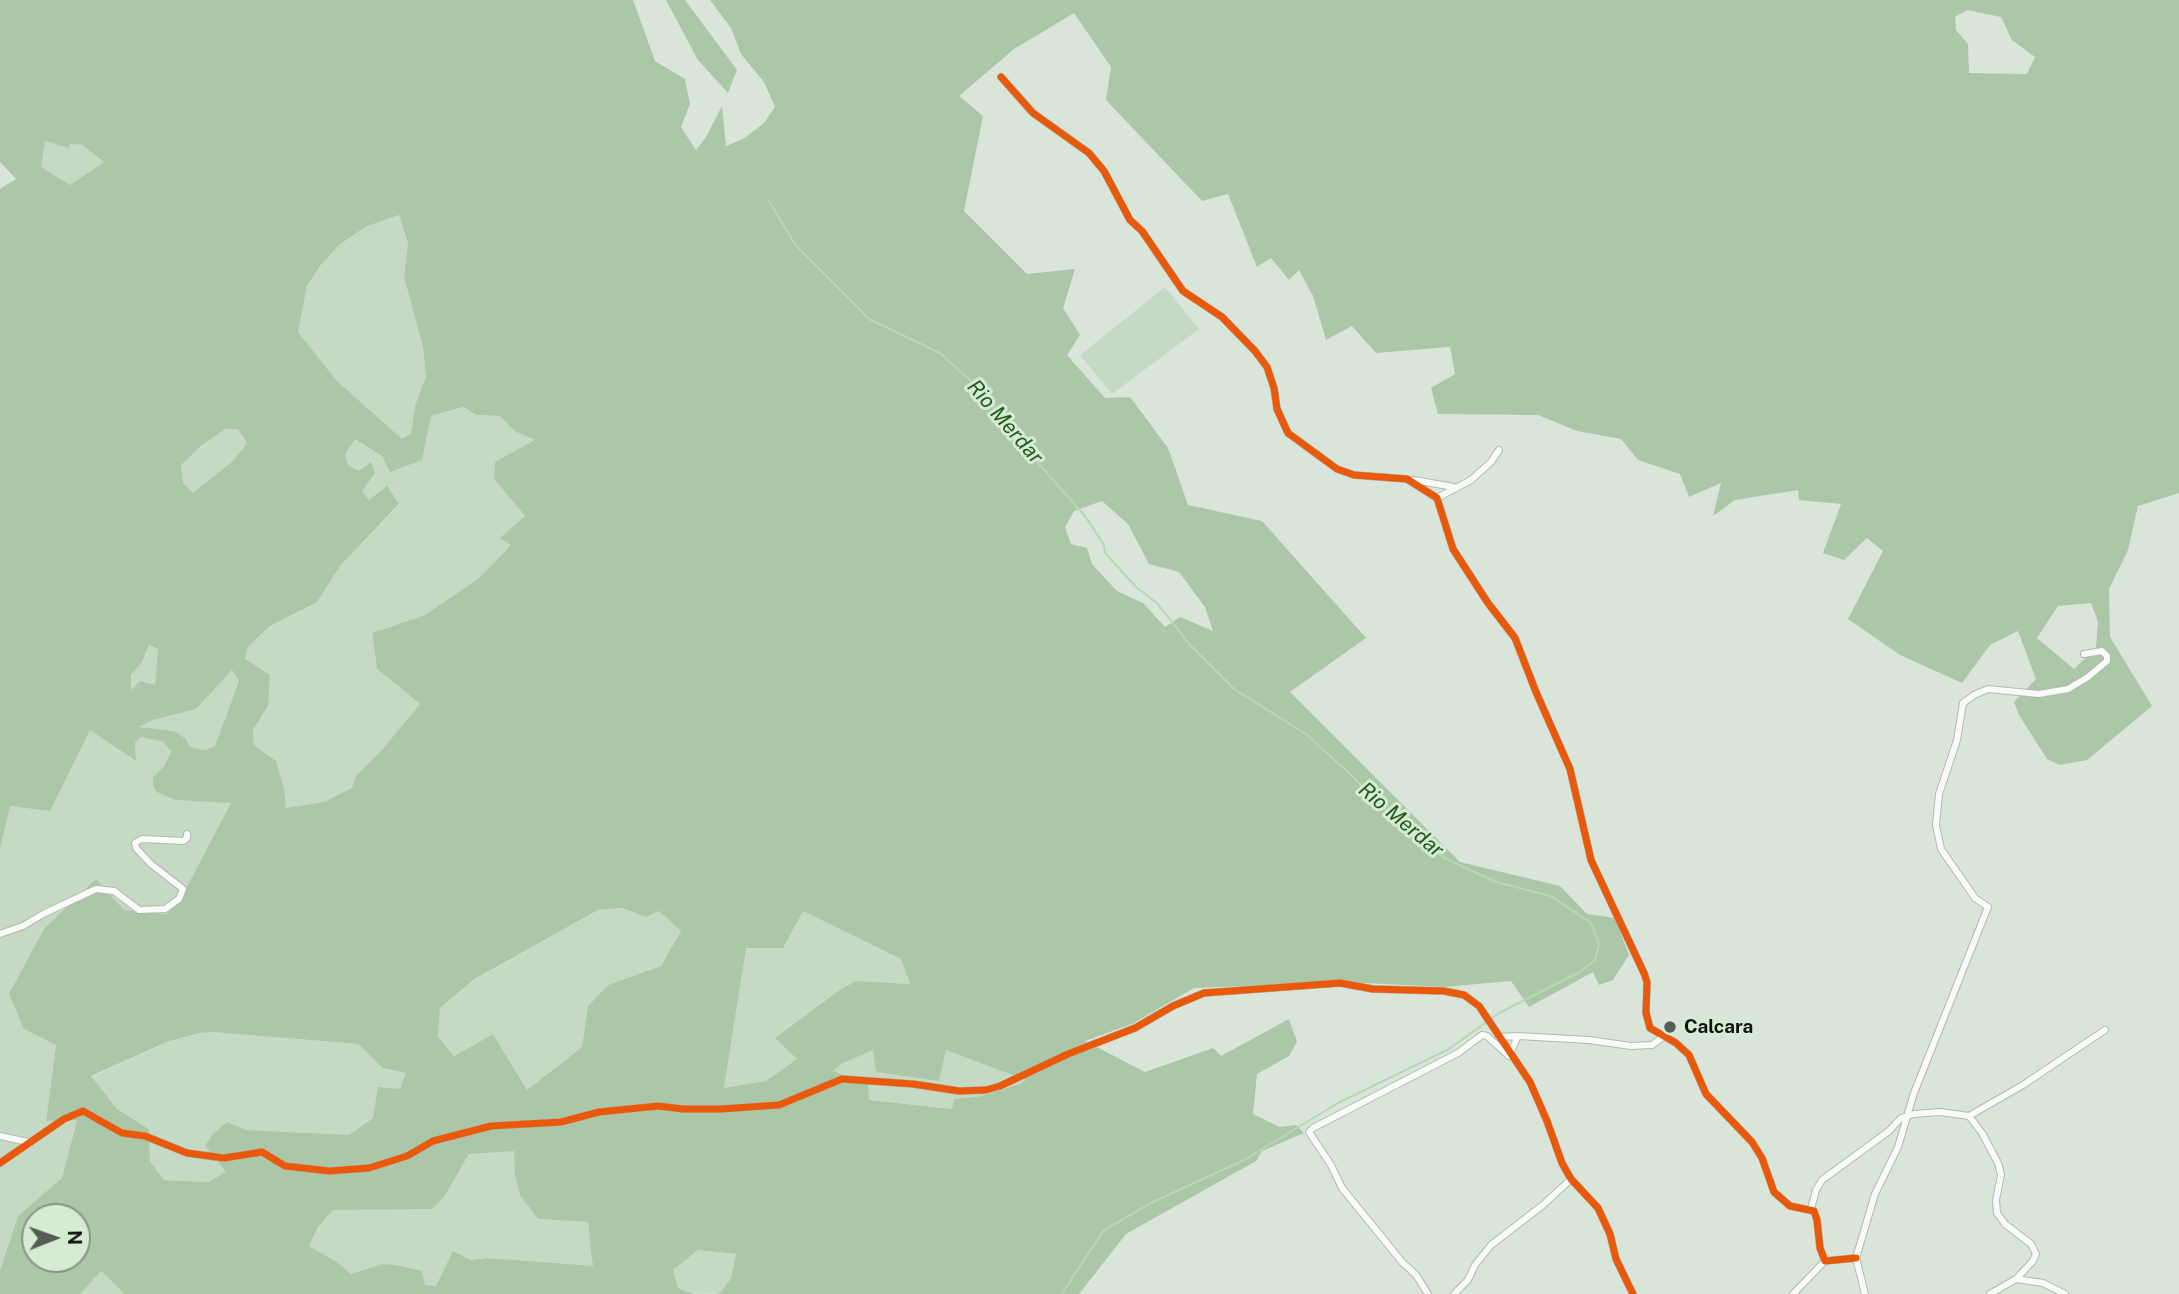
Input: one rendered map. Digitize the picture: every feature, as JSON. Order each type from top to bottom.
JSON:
[{"type":"street","points":[[1000,77],[1033,113],[1089,153],[1104,171],[1129,220],[1142,231],[1183,291],[1222,317],[1255,351],[1267,367],[1277,409],[1288,433],[1336,469],[1354,475],[1407,479],[1456,487]]},
{"type":"street","points":[[1437,498],[1471,480],[1491,462],[1499,450]]},
{"type":"street","points":[[1407,479],[1437,498],[1452,549],[1519,647],[1570,769],[1591,859],[1644,973],[1647,982],[1647,1023],[1663,1038],[1676,1043],[1689,1055],[1706,1094],[1752,1142],[1762,1158],[1774,1192],[1790,1206],[1811,1209]]},
{"type":"street","points":[[1864,1294],[1856,1258],[1875,1194],[1898,1147],[1914,1093],[1988,907],[1975,898],[1941,849],[1936,825],[1939,794],[1957,740],[1963,704],[1973,695],[1988,689],[2039,694],[2068,689],[2108,662],[2108,656],[2102,651],[2084,654]]},
{"type":"street","points":[[0,934],[23,926],[96,889],[114,891],[139,910],[165,909],[179,899],[183,889],[151,864],[136,848],[135,843],[142,839],[183,841],[187,834]]},
{"type":"street","points":[[0,1163],[36,1136],[83,1111],[122,1133],[145,1136],[187,1153],[225,1157],[262,1152],[285,1166],[329,1171],[369,1168],[408,1156],[433,1141],[491,1126],[561,1122],[599,1112],[658,1106],[721,1109],[779,1105],[831,1082],[852,1078],[959,1091],[986,1090],[1135,1028],[1173,1006],[1204,993],[1340,984],[1385,990],[1444,991],[1472,1000],[1530,1082],[1571,1180],[1598,1208],[1610,1234],[1616,1259],[1633,1294]]},
{"type":"street","points":[[1825,1261],[1820,1248],[1817,1220],[1811,1209],[1822,1180],[1889,1131],[1901,1118],[1940,1112],[1969,1116],[2023,1085],[2105,1030]]},
{"type":"street","points":[[1428,1294],[1416,1275],[1402,1262],[1342,1188],[1327,1157],[1309,1132],[1458,1053],[1482,1035],[1512,1056]]},
{"type":"street","points":[[1512,1056],[1518,1036]]},
{"type":"street","points":[[1499,1037],[1589,1040],[1632,1046],[1652,1045],[1663,1038]]},
{"type":"street","points":[[1969,1116],[1982,1133],[1998,1163],[2001,1175],[1996,1200],[1997,1213],[2005,1224],[2026,1239],[2036,1254],[2016,1279],[1990,1294]]},
{"type":"street","points":[[0,1136],[28,1142]]},
{"type":"street","points":[[1454,1294],[1468,1280],[1475,1265],[1491,1245],[1571,1180]]},
{"type":"street","points":[[1793,1294],[1825,1261],[1856,1258]]},
{"type":"street","points":[[2016,1279],[2043,1283],[2060,1293]]},
{"type":"green space","points":[[0,0],[633,0],[655,61],[685,79],[690,104],[681,127],[696,150],[722,106],[726,146],[743,139],[764,123],[775,107],[764,82],[741,54],[731,28],[710,0],[2179,0],[2179,493],[2138,506],[2128,550],[2109,589],[2110,637],[2152,706],[2087,760],[2060,765],[2047,759],[2019,715],[2014,702],[2036,679],[2018,631],[1990,645],[1962,683],[1900,655],[1848,619],[1883,551],[1867,538],[1844,560],[1823,553],[1841,504],[1799,500],[1798,490],[1735,500],[1713,516],[1721,483],[1689,497],[1680,474],[1638,460],[1621,439],[1577,431],[1538,415],[1438,414],[1431,388],[1455,374],[1450,347],[1376,353],[1352,326],[1326,340],[1313,296],[1299,270],[1289,280],[1271,258],[1257,267],[1228,194],[1202,201],[1106,100],[1111,67],[1074,13],[1014,49],[959,96],[983,116],[964,211],[1027,274],[1075,269],[1063,308],[1080,335],[1067,355],[1105,398],[1130,397],[1168,448],[1188,505],[1262,521],[1366,638],[1290,692],[1460,862],[1560,886],[1587,914],[1615,918],[1629,955],[1613,980],[1599,985],[1593,972],[1529,1007],[1511,981],[1444,987],[1345,982],[1194,988],[1132,1024],[1085,1041],[1145,1072],[1213,1048],[1221,1056],[1289,1019],[1297,1042],[1289,1056],[1257,1074],[1253,1114],[1280,1127],[1296,1125],[1304,1133],[1262,1151],[1256,1161],[1126,1234],[1079,1294],[715,1294],[720,1293],[731,1278],[736,1254],[698,1250],[673,1270],[678,1288],[694,1294],[125,1294],[101,1271],[80,1294],[0,1294],[0,1270],[21,1213],[21,1273],[91,1273],[91,1203],[33,1203],[62,1178],[77,1120],[46,1121],[56,1045],[24,1029],[9,994],[44,929],[96,879],[124,910],[167,914],[181,898],[231,803],[175,800],[157,792],[153,777],[164,766],[171,752],[164,742],[141,737],[135,743],[136,761],[90,730],[50,811],[10,806],[0,849],[0,189],[16,179],[0,162]],"holes":[[[1967,10],[2001,17],[2012,40],[2035,57],[2027,74],[1969,73],[1968,44],[1956,30],[1955,17]],[[45,141],[68,148],[70,144],[82,145],[104,162],[70,185],[41,167]],[[399,215],[408,243],[404,277],[423,347],[426,377],[415,406],[411,433],[402,439],[337,381],[298,332],[307,286],[339,245],[365,227]],[[463,407],[477,415],[500,416],[514,431],[535,440],[495,462],[494,479],[525,516],[500,538],[511,545],[478,579],[425,615],[372,633],[377,669],[420,704],[356,776],[352,788],[324,802],[286,808],[284,788],[276,761],[254,745],[253,730],[268,706],[270,675],[245,659],[247,648],[269,627],[317,602],[340,566],[399,504],[387,486],[369,500],[362,491],[375,473],[371,462],[359,471],[348,465],[345,455],[355,439],[382,456],[390,472],[422,460],[431,416]],[[225,429],[238,429],[247,443],[234,460],[193,493],[183,483],[181,465],[202,445]],[[1102,501],[1128,524],[1149,564],[1179,572],[1205,607],[1213,631],[1180,617],[1165,627],[1143,603],[1117,591],[1092,564],[1087,548],[1071,544],[1065,527],[1074,511]],[[2091,603],[2098,622],[2096,648],[2074,669],[2037,638],[2058,606]],[[149,645],[158,649],[155,685],[140,681],[131,690],[131,675],[142,662]],[[232,670],[239,681],[215,746],[205,750],[197,749],[189,746],[186,739],[174,731],[139,727],[153,720],[196,709]],[[622,908],[646,917],[659,911],[681,931],[661,966],[608,985],[588,1006],[582,1047],[527,1090],[493,1034],[454,1056],[438,1037],[440,1008],[475,979],[598,910]],[[803,911],[901,959],[910,984],[856,981],[841,989],[775,1038],[797,1059],[766,1081],[724,1088],[746,948],[783,948]],[[213,1032],[358,1044],[383,1068],[406,1073],[400,1089],[378,1087],[373,1118],[349,1135],[246,1130],[227,1122],[213,1134],[205,1146],[226,1172],[208,1182],[164,1180],[150,1161],[149,1129],[117,1109],[91,1076],[167,1042]],[[873,1050],[876,1072],[939,1081],[946,1050],[1026,1080],[982,1096],[954,1099],[952,1109],[869,1100],[868,1085],[833,1071],[841,1064]],[[514,1151],[515,1175],[520,1195],[538,1219],[588,1222],[593,1266],[487,1258],[471,1260],[453,1251],[436,1286],[425,1285],[422,1271],[396,1265],[382,1264],[351,1274],[337,1262],[309,1246],[318,1227],[333,1210],[432,1209],[444,1197],[469,1154]]]},
{"type":"green space","points":[[666,0],[685,0],[737,70],[728,93],[698,60]]},
{"type":"green space","points":[[45,141],[67,148],[69,144],[82,145],[104,162],[70,185],[40,167]]},
{"type":"green space","points":[[399,215],[408,243],[404,277],[423,347],[426,378],[415,406],[411,433],[402,439],[337,381],[298,332],[307,286],[320,266],[339,245],[365,227]]},
{"type":"green space","points":[[1165,287],[1199,329],[1112,394],[1080,355]]},
{"type":"green space","points":[[463,407],[477,415],[500,416],[514,431],[536,440],[494,479],[525,516],[501,538],[511,545],[478,579],[425,615],[372,633],[377,669],[420,704],[356,776],[353,788],[324,802],[286,808],[284,788],[276,761],[254,745],[253,731],[268,706],[256,667],[244,659],[247,648],[269,628],[317,602],[340,566],[399,505],[369,500],[361,491],[359,471],[348,465],[345,455],[355,439],[382,456],[389,471],[422,460],[431,416]]},
{"type":"green space","points":[[224,429],[238,429],[247,443],[234,460],[193,493],[183,483],[181,464]]},
{"type":"green space","points":[[149,645],[158,649],[155,686],[131,691],[131,675],[142,662]]},
{"type":"green space","points":[[232,669],[239,681],[215,746],[205,750],[197,749],[188,746],[174,731],[137,727],[196,709]]},
{"type":"green space","points":[[90,730],[136,760],[135,743],[141,737],[164,741],[171,752],[164,766],[153,777],[175,800],[232,802],[181,898],[167,914],[124,910],[96,879],[24,1029],[56,1045],[46,1121],[77,1119],[62,1178],[33,1203],[21,1203],[21,1213],[0,1270],[0,849],[10,805],[50,811]]},
{"type":"green space","points":[[622,908],[646,917],[659,911],[681,931],[661,966],[608,985],[588,1006],[582,1047],[527,1090],[493,1034],[454,1056],[438,1037],[440,1008],[475,980],[598,910]]},
{"type":"green space","points":[[803,911],[901,959],[910,984],[856,981],[841,989],[775,1038],[798,1059],[766,1081],[724,1088],[746,947]]},
{"type":"green space","points":[[213,1032],[358,1044],[383,1068],[407,1073],[400,1089],[373,1118],[349,1135],[246,1130],[227,1172],[208,1182],[164,1180],[150,1161],[149,1129],[117,1109],[91,1077],[168,1042]]},
{"type":"green space","points":[[873,1050],[946,1050],[1027,1080],[982,1096],[954,1099],[953,1109],[869,1100],[833,1072],[840,1064]]},
{"type":"green space","points":[[514,1150],[538,1219],[588,1222],[594,1267],[487,1258],[471,1260],[437,1286],[425,1285],[422,1271],[382,1264],[351,1274],[337,1262],[309,1246],[318,1227],[333,1210],[432,1209],[444,1197],[469,1154]]},
{"type":"green space","points":[[697,1250],[736,1254],[731,1278],[720,1293],[694,1294],[678,1288],[673,1270]]},
{"type":"green space","points":[[101,1271],[125,1294],[80,1294]]},
{"type":"waterway","name":"Rio Merdar","points":[[769,201],[796,246],[869,319],[940,353],[982,391],[1039,464],[1085,516],[1104,545],[1105,553],[1137,588],[1157,603],[1190,645],[1234,689],[1306,734],[1382,807],[1444,858],[1496,882],[1551,896],[1591,923],[1599,944],[1595,960],[1580,972],[1499,1013],[1449,1049],[1338,1103],[1244,1160],[1153,1202],[1103,1231],[1062,1294]]},
{"type":"cycle path","points":[[1001,77],[1033,113],[1089,153],[1104,171],[1130,220],[1142,231],[1183,291],[1222,317],[1255,351],[1267,367],[1277,409],[1288,433],[1337,469],[1354,475],[1407,479],[1437,498],[1453,549],[1488,603],[1515,638],[1570,769],[1591,860],[1647,982],[1646,1013],[1650,1028],[1676,1043],[1689,1055],[1706,1094],[1752,1142],[1762,1158],[1774,1192],[1790,1206],[1814,1211],[1825,1261],[1856,1258]]},
{"type":"cycle path","points":[[0,1163],[64,1119],[83,1111],[122,1133],[145,1136],[187,1153],[224,1158],[262,1152],[285,1166],[329,1171],[369,1168],[407,1156],[433,1141],[491,1126],[561,1122],[599,1112],[658,1106],[721,1109],[779,1105],[842,1079],[913,1084],[959,1091],[986,1090],[1135,1028],[1173,1006],[1204,993],[1340,983],[1373,989],[1444,991],[1464,995],[1479,1006],[1530,1082],[1562,1163],[1571,1179],[1598,1208],[1610,1234],[1616,1259],[1633,1294]]},
{"type":"place","name":"Calcara","points":[[1670,1027]]}]
